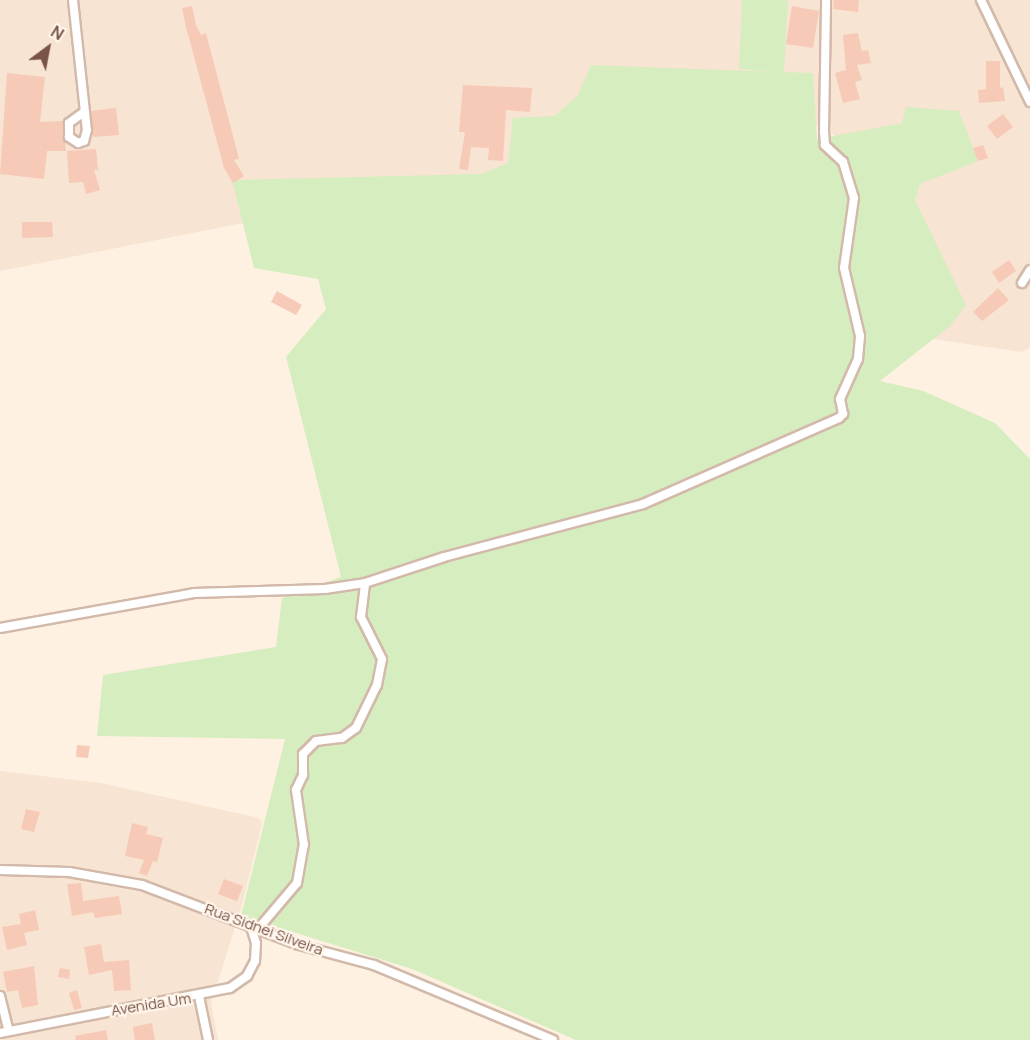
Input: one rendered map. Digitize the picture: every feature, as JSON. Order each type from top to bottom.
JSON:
[{"type":"street","points":[[73,0],[84,112]]},
{"type":"street","points":[[0,628],[194,593],[325,589],[365,583],[444,557],[643,504],[710,477],[842,416],[839,403],[855,370],[860,336],[844,268],[853,192],[843,162],[825,146],[826,0]]},
{"type":"street","points":[[981,0],[1030,102]]},
{"type":"street","points":[[1022,283],[1030,270]]},
{"type":"street","points":[[254,928],[297,883],[304,845],[296,790],[303,775],[303,754],[316,741],[342,738],[356,728],[378,685],[382,659],[361,617],[365,583]]},
{"type":"street","name":"Rua Sidnei Silveira","points":[[0,870],[106,877],[176,896],[299,945],[374,965],[553,1040]]},
{"type":"street","name":"Avenida Um","points":[[5,1032],[199,996],[230,988],[247,976],[257,954],[254,928]]},
{"type":"street","points":[[0,996],[5,1032]]},
{"type":"street","points":[[199,996],[208,1040]]},
{"type":"shaded area","points":[[0,0],[1030,0],[1030,347],[1022,352],[912,336],[866,152],[786,110],[704,132],[0,271]]},
{"type":"shaded area","points":[[0,771],[101,783],[259,818],[262,824],[240,912],[211,1003],[218,1040],[0,1040]]},
{"type":"green space","points":[[742,0],[788,0],[784,72],[813,73],[817,139],[902,123],[906,107],[959,111],[978,161],[920,184],[915,200],[966,305],[950,326],[880,381],[923,391],[995,423],[1030,459],[1030,1040],[576,1040],[412,969],[241,916],[285,739],[97,736],[103,675],[276,647],[282,598],[341,577],[286,357],[326,309],[318,279],[254,268],[232,180],[481,174],[508,163],[513,118],[555,116],[578,95],[591,65],[775,72],[739,69]]},
{"type":"building","points":[[834,0],[859,0],[858,12],[833,9]]},
{"type":"building","points":[[192,6],[196,25],[201,35],[206,33],[239,159],[234,160],[244,176],[233,183],[224,168],[186,27],[182,8]]},
{"type":"building","points":[[792,6],[819,11],[813,48],[786,44]]},
{"type":"building","points":[[858,33],[862,51],[868,50],[871,63],[857,65],[862,80],[855,82],[860,99],[843,103],[835,73],[846,70],[843,35]]},
{"type":"building","points":[[986,61],[1000,61],[1000,88],[1003,87],[1005,101],[979,103],[978,90],[986,89]]},
{"type":"building","points":[[7,73],[45,77],[40,122],[63,121],[66,151],[47,151],[44,179],[0,174]]},
{"type":"building","points":[[463,85],[532,88],[530,112],[506,110],[503,161],[488,160],[489,148],[471,147],[468,170],[459,169],[465,132],[459,132]]},
{"type":"building","points":[[116,108],[119,135],[93,137],[91,111]]},
{"type":"building","points":[[1003,114],[1013,127],[997,139],[987,126]]},
{"type":"building","points":[[983,145],[988,158],[978,161],[973,148]]},
{"type":"building","points":[[96,149],[98,170],[94,170],[100,190],[86,194],[83,182],[69,183],[67,151]]},
{"type":"building","points":[[22,222],[52,222],[53,237],[22,238]]},
{"type":"building","points":[[1009,260],[1016,271],[999,283],[992,272]]},
{"type":"building","points":[[998,288],[1009,300],[982,321],[973,312]]},
{"type":"building","points":[[277,291],[302,305],[296,315],[271,302]]},
{"type":"building","points":[[77,745],[90,746],[88,758],[76,757]]},
{"type":"building","points":[[26,809],[40,812],[34,832],[21,829]]},
{"type":"building","points":[[132,823],[148,827],[146,834],[163,838],[157,862],[153,861],[147,876],[139,873],[144,860],[125,856]]},
{"type":"building","points":[[224,879],[243,886],[237,901],[218,894]]},
{"type":"building","points":[[81,883],[83,901],[119,896],[122,914],[95,918],[93,912],[72,916],[67,884]]},
{"type":"building","points":[[35,910],[39,930],[24,933],[27,945],[7,950],[2,927],[21,924],[19,914]]},
{"type":"building","points":[[101,944],[104,962],[129,960],[131,990],[114,991],[112,970],[89,975],[84,947]]},
{"type":"building","points":[[34,966],[38,1005],[22,1008],[18,990],[7,992],[3,972]]},
{"type":"building","points":[[60,968],[70,970],[69,979],[58,977]]},
{"type":"building","points":[[77,990],[82,1008],[74,1010],[69,993]]},
{"type":"building","points":[[152,1023],[155,1040],[135,1040],[133,1027]]},
{"type":"building","points":[[106,1030],[108,1040],[76,1040],[75,1036]]}]
